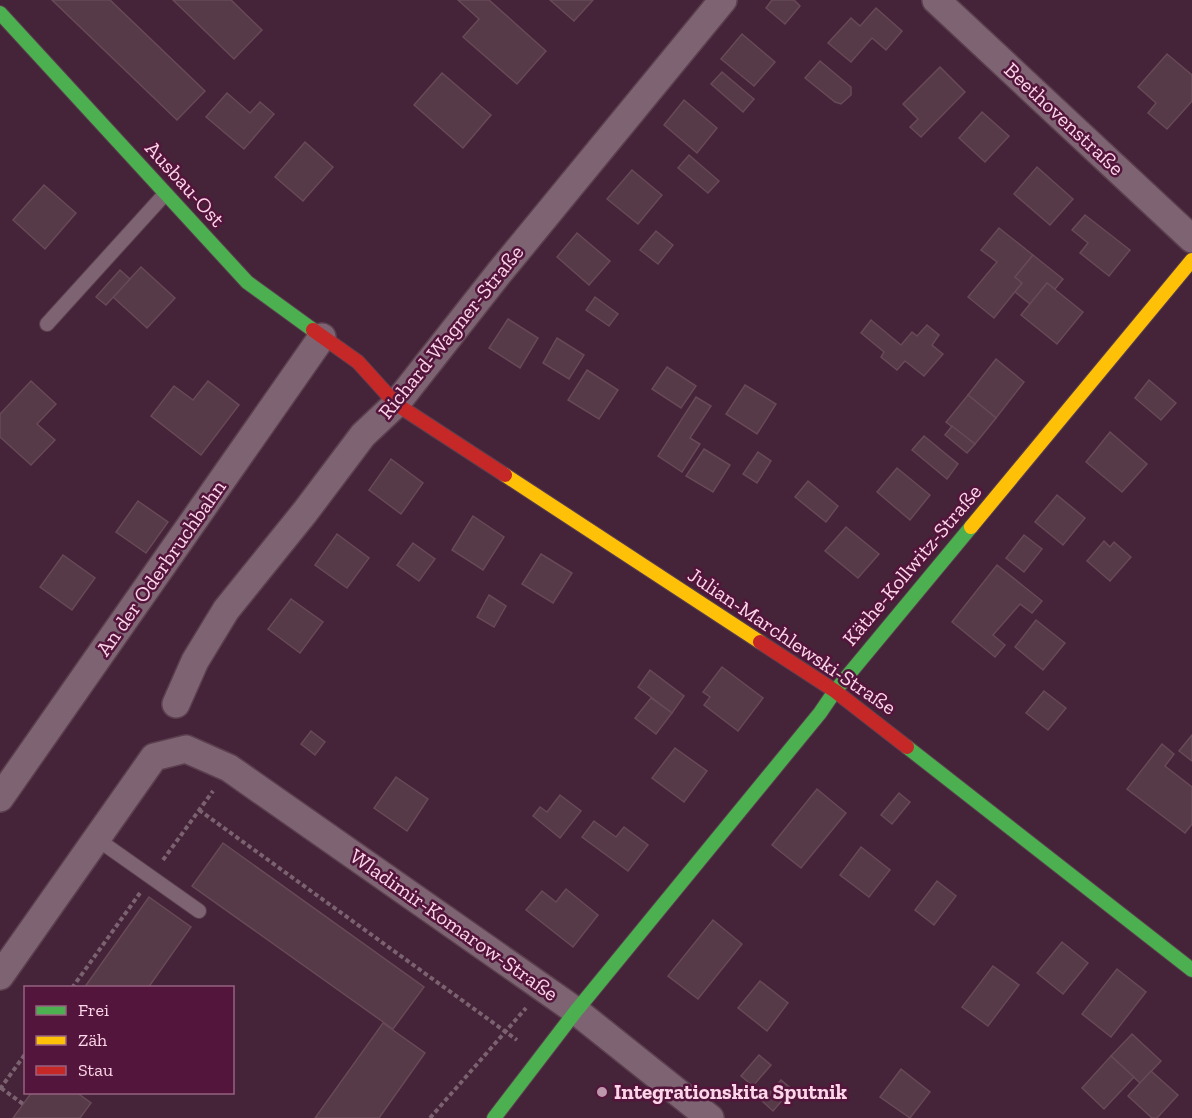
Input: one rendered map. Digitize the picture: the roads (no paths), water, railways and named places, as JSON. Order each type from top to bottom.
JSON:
[{"type":"street","name":"Richard-Wagner-Straße","points":[[176,704],[195,661],[226,610],[363,435],[396,404],[499,273],[723,0]]},
{"type":"street","name":"Beethovenstraße","points":[[936,0],[1192,239]]},
{"type":"street","name":"Ausbau-Ost","points":[[0,13],[247,282],[358,362]]},
{"type":"street","name":"Käthe-Kollwitz-Straße","points":[[494,1118],[576,1011],[820,713],[835,691],[1192,260]]},
{"type":"street","name":"An der Oderbruchbahn","points":[[0,798],[322,337]]},
{"type":"street","name":"Julian-Marchlewski-Straße","points":[[358,362],[396,404],[835,691],[1192,970]]},
{"type":"street","name":"Wladimir-Komarow-Straße","points":[[97,839],[154,757],[186,749],[229,768],[576,1011],[710,1118]]},
{"type":"street","points":[[0,976],[97,839]]},
{"type":"lane","points":[[47,324],[165,194]]},
{"type":"lane","points":[[97,839],[199,911]]},
{"type":"place","name":"Integrationskita Sputnik","points":[[602,1092]]}]
